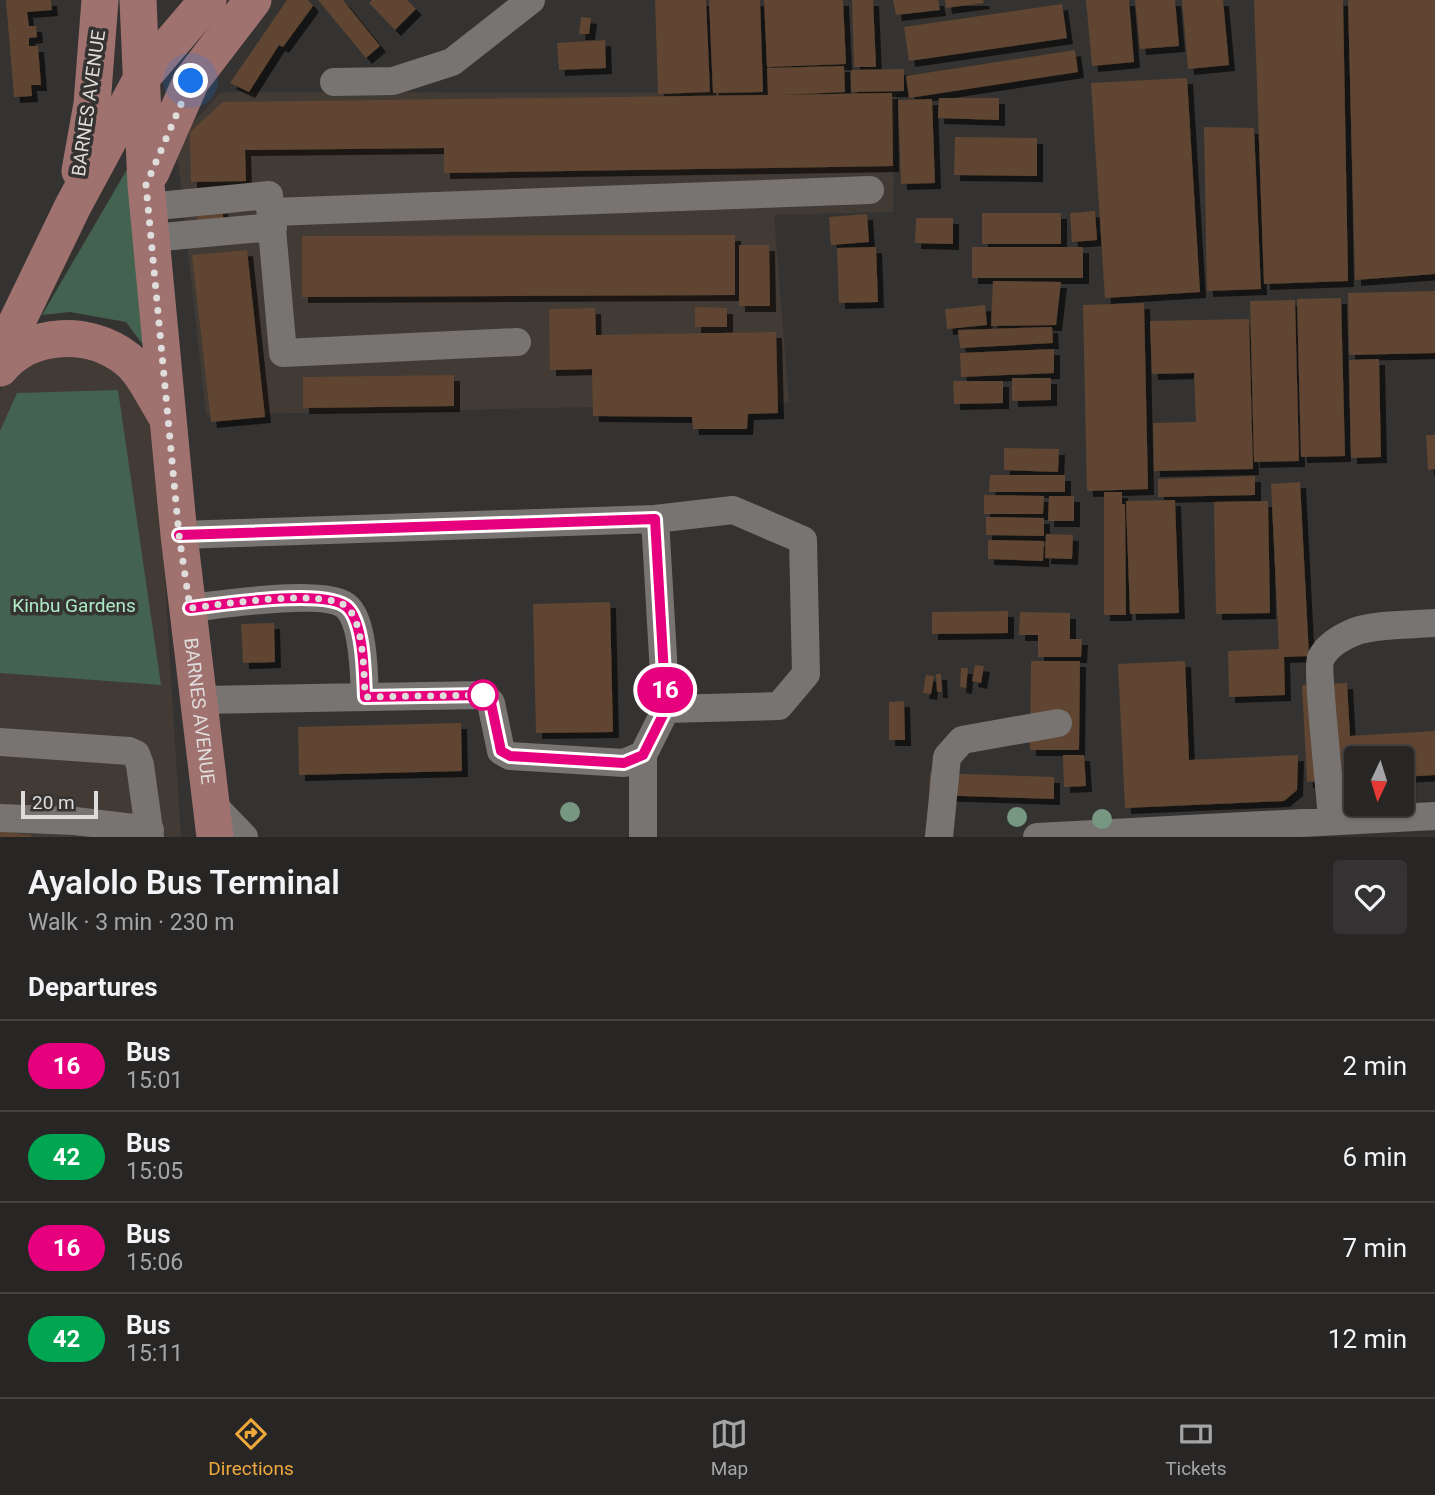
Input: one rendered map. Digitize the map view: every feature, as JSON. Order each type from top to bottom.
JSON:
[{"type":"main road","name":"BARNES AVENUE","points":[[73,206],[92,104],[100,0]]},
{"type":"main road","name":"BARNES AVENUE","points":[[138,0],[148,210],[171,424],[179,535],[214,822]]},
{"type":"main road","points":[[0,357],[73,206],[143,76],[208,0]]},
{"type":"main road","points":[[148,210],[191,81],[253,0]]},
{"type":"main road","points":[[0,368],[9,357],[39,341],[75,337],[110,348],[130,360],[171,424]]},
{"type":"street","points":[[334,82],[393,81],[452,62],[531,0]]},
{"type":"street","points":[[148,210],[271,211],[870,190]]},
{"type":"street","points":[[271,211],[283,353],[517,342]]},
{"type":"street","points":[[179,535],[655,519],[733,510],[803,540],[806,674],[779,706],[666,709]]},
{"type":"street","points":[[643,837],[643,755],[666,709],[655,519]]},
{"type":"street","points":[[190,608],[270,599],[332,599],[347,606],[354,616],[360,642],[365,697]]},
{"type":"street","points":[[1332,820],[1324,710],[1318,676],[1321,659],[1336,641],[1357,630],[1435,624]]},
{"type":"street","points":[[201,700],[483,695],[491,703],[501,751],[510,756],[624,763],[643,755]]},
{"type":"street","points":[[939,837],[947,757],[962,740],[1058,723]]},
{"type":"street","points":[[0,742],[136,754],[141,765],[150,834],[75,821],[0,818]]},
{"type":"street","points":[[1037,837],[1150,834],[1332,820],[1435,816]]},
{"type":"street","points":[[214,822],[244,837]]},
{"type":"shaded area","points":[[221,92],[896,93],[893,212],[774,215],[789,403],[206,415],[176,141]]},
{"type":"shaded area","points":[[79,356],[123,372],[155,425],[181,837],[0,837],[0,392],[5,380],[31,358]]},
{"type":"green space","points":[[136,154],[152,357],[126,322],[70,312],[42,315]]},
{"type":"green space","name":"Kinbu Gardens","points":[[118,390],[161,685],[0,673],[0,431],[17,393]]},
{"type":"building","points":[[6,0],[51,0],[52,10],[27,12],[29,26],[36,26],[37,37],[29,38],[29,46],[38,46],[41,85],[31,85],[32,96],[14,97]]},
{"type":"building","points":[[287,0],[308,0],[313,6],[283,47],[279,45],[249,92],[230,83]]},
{"type":"building","points":[[318,0],[343,0],[380,46],[366,58]]},
{"type":"building","points":[[372,0],[407,0],[416,9],[395,30],[369,3]]},
{"type":"building","points":[[655,0],[706,0],[710,92],[658,94]]},
{"type":"building","points":[[709,0],[760,0],[763,92],[713,93]]},
{"type":"building","points":[[764,0],[843,0],[846,64],[767,67]]},
{"type":"building","points":[[852,0],[873,0],[876,67],[854,67]]},
{"type":"building","points":[[893,0],[938,0],[940,10],[896,15]]},
{"type":"building","points":[[945,0],[983,0],[984,3],[946,8]]},
{"type":"building","points":[[1086,0],[1129,0],[1134,62],[1092,66]]},
{"type":"building","points":[[1135,0],[1175,0],[1179,46],[1140,49]]},
{"type":"building","points":[[1182,0],[1223,0],[1229,65],[1188,69]]},
{"type":"building","points":[[1254,0],[1343,0],[1348,281],[1264,284]]},
{"type":"building","points":[[1348,0],[1435,0],[1435,274],[1355,280]]},
{"type":"building","points":[[1062,4],[1067,38],[909,61],[904,27]]},
{"type":"building","points":[[581,17],[591,18],[589,34],[579,34]]},
{"type":"building","points":[[605,40],[606,68],[559,70],[557,43]]},
{"type":"building","points":[[1075,50],[1078,72],[909,98],[906,76]]},
{"type":"building","points":[[844,66],[845,92],[780,95],[892,93],[893,166],[444,173],[444,148],[245,150],[246,181],[191,182],[190,132],[223,102],[768,95],[767,68]]},
{"type":"building","points":[[904,69],[904,91],[851,92],[851,70]]},
{"type":"building","points":[[1187,78],[1200,292],[1105,298],[1091,83]]},
{"type":"building","points":[[939,98],[999,98],[999,120],[938,118]]},
{"type":"building","points":[[932,99],[935,183],[901,184],[898,100]]},
{"type":"building","points":[[1204,127],[1254,128],[1261,289],[1207,291]]},
{"type":"building","points":[[955,137],[1037,138],[1037,176],[954,175]]},
{"type":"building","points":[[222,208],[224,224],[198,226],[197,210]]},
{"type":"building","points":[[1095,211],[1097,240],[1072,242],[1070,213]]},
{"type":"building","points":[[982,213],[1061,213],[1061,244],[982,244]]},
{"type":"building","points":[[867,214],[869,242],[831,245],[829,217]]},
{"type":"building","points":[[916,218],[953,218],[953,244],[915,243]]},
{"type":"building","points":[[735,235],[735,295],[302,297],[302,236]]},
{"type":"building","points":[[739,245],[769,245],[770,306],[739,306]]},
{"type":"building","points":[[876,247],[878,302],[839,303],[837,248]]},
{"type":"building","points":[[972,247],[1083,247],[1083,278],[972,278]]},
{"type":"building","points":[[247,250],[265,417],[211,422],[192,255]]},
{"type":"building","points":[[993,281],[1061,282],[1056,325],[991,326]]},
{"type":"building","points":[[1435,291],[1435,353],[1349,355],[1348,293]]},
{"type":"building","points":[[1341,298],[1345,456],[1301,457],[1297,299]]},
{"type":"building","points":[[1295,300],[1299,461],[1254,462],[1250,301]]},
{"type":"building","points":[[1144,303],[1148,489],[1087,491],[1083,305]]},
{"type":"building","points":[[985,305],[987,325],[947,329],[945,309]]},
{"type":"building","points":[[695,307],[727,308],[727,327],[695,327]]},
{"type":"building","points":[[595,308],[596,335],[776,332],[778,413],[748,414],[747,429],[693,429],[692,417],[593,416],[592,369],[550,370],[549,309]]},
{"type":"building","points":[[1249,319],[1253,469],[1154,471],[1153,423],[1196,422],[1194,373],[1152,374],[1150,321]]},
{"type":"building","points":[[1052,327],[1053,343],[960,348],[958,330]]},
{"type":"building","points":[[1054,349],[1054,373],[961,377],[960,353]]},
{"type":"building","points":[[1379,359],[1381,457],[1351,458],[1349,360]]},
{"type":"building","points":[[454,375],[454,406],[303,408],[303,377]]},
{"type":"building","points":[[1012,378],[1051,378],[1051,400],[1012,401]]},
{"type":"building","points":[[953,381],[1003,381],[1003,403],[954,404]]},
{"type":"building","points":[[1426,435],[1435,435],[1435,469],[1428,470]]},
{"type":"building","points":[[1004,448],[1059,449],[1058,472],[1004,470]]},
{"type":"building","points":[[990,475],[1065,475],[1065,492],[989,492]]},
{"type":"building","points":[[1255,476],[1255,495],[1158,497],[1158,479]]},
{"type":"building","points":[[1300,482],[1309,656],[1284,657],[1285,695],[1229,697],[1228,651],[1279,649],[1271,484]]},
{"type":"building","points":[[1104,492],[1122,492],[1122,504],[1125,504],[1126,615],[1104,615]]},
{"type":"building","points":[[984,495],[1044,496],[1043,514],[984,514]]},
{"type":"building","points":[[1049,496],[1074,496],[1074,521],[1048,521]]},
{"type":"building","points":[[1175,500],[1179,613],[1130,614],[1126,501]]},
{"type":"building","points":[[1268,501],[1270,613],[1216,614],[1214,502]]},
{"type":"building","points":[[986,517],[1044,518],[1044,536],[986,535]]},
{"type":"building","points":[[1046,534],[1073,535],[1072,559],[1045,558]]},
{"type":"building","points":[[988,540],[1044,541],[1043,561],[988,559]]},
{"type":"building","points":[[610,602],[613,732],[536,733],[533,604]]},
{"type":"building","points":[[1008,611],[1008,633],[932,634],[932,612]]},
{"type":"building","points":[[1020,612],[1070,613],[1070,639],[1082,639],[1081,657],[1038,657],[1038,635],[1019,635]]},
{"type":"building","points":[[274,623],[275,662],[243,663],[241,624]]},
{"type":"building","points":[[1031,661],[1080,661],[1079,750],[1030,750]]},
{"type":"building","points":[[1185,661],[1189,760],[1298,755],[1297,790],[1284,801],[1125,808],[1118,664]]},
{"type":"building","points":[[975,665],[984,666],[981,683],[972,681]]},
{"type":"building","points":[[961,668],[968,668],[966,688],[960,687]]},
{"type":"building","points":[[936,674],[941,674],[942,692],[937,692]]},
{"type":"building","points":[[926,675],[934,676],[931,694],[923,693]]},
{"type":"building","points":[[1347,683],[1350,736],[1435,731],[1435,775],[1414,776],[1414,746],[1344,746],[1344,780],[1307,782],[1302,685]]},
{"type":"building","points":[[904,701],[905,740],[889,740],[889,702]]},
{"type":"building","points":[[461,723],[462,771],[299,775],[298,727]]},
{"type":"building","points":[[1063,755],[1084,755],[1086,786],[1064,787]]},
{"type":"building","points":[[930,773],[1054,777],[1054,799],[929,795]]},
{"type":"building","points":[[0,831],[31,835],[31,837],[0,837]]},
{"type":"bus line","name":"16","points":[[179,535],[655,519],[666,709],[643,755],[624,763],[510,756],[501,751],[491,703],[483,695],[365,697],[364,670],[354,616],[347,606],[332,599],[270,599],[190,608]]},
{"type":"route","points":[[191,81],[146,185],[171,424],[179,535],[190,608],[270,599],[332,599],[347,606],[354,616],[364,670],[365,697],[483,695]]}]
